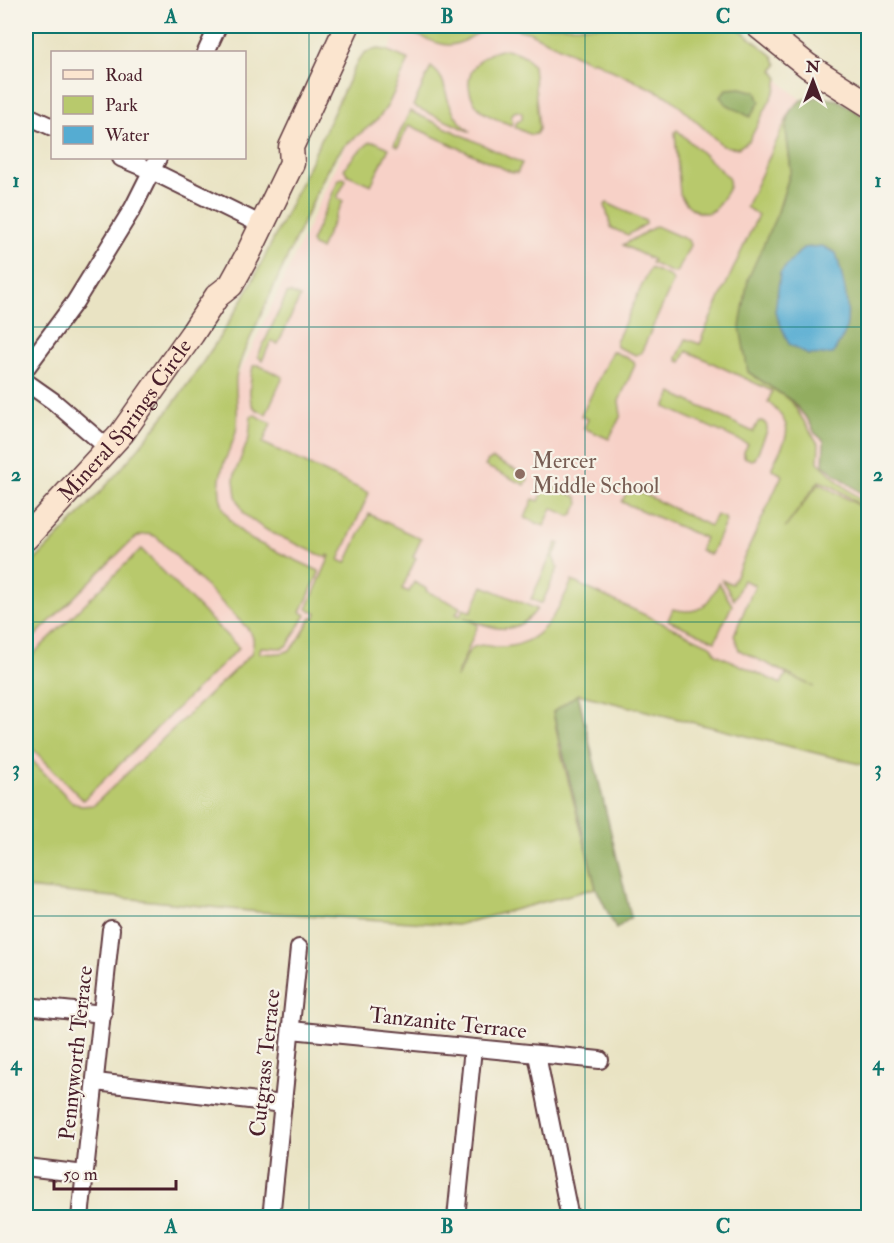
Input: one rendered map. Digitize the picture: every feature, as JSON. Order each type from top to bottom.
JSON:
[{"type":"street","points":[[206,51],[218,26]]},
{"type":"street","name":"Mineral Springs Circle","points":[[26,538],[122,433],[217,296],[216,280],[256,222],[277,158],[291,147],[347,26]]},
{"type":"street","points":[[758,26],[808,66],[868,104]]},
{"type":"street","points":[[26,115],[51,127]]},
{"type":"street","points":[[127,159],[155,164],[256,222]]},
{"type":"street","points":[[26,368],[75,302],[133,208],[155,164]]},
{"type":"street","points":[[26,382],[53,401],[108,448]]},
{"type":"street","name":"Pennyworth Terrace","points":[[80,1218],[111,929]]},
{"type":"street","name":"Cutgrass Terrace","points":[[271,1218],[299,948]]},
{"type":"street","points":[[26,1006],[103,1014]]},
{"type":"street","name":"Tanzanite Terrace","points":[[291,1030],[600,1060]]},
{"type":"street","points":[[456,1218],[473,1048]]},
{"type":"street","points":[[537,1054],[570,1218]]},
{"type":"street","points":[[96,1082],[283,1104]]},
{"type":"street","points":[[26,1167],[85,1174]]},
{"type":"shaded area","name":"Mercer Middle School","points":[[400,26],[717,26],[801,100],[790,111],[786,130],[785,389],[868,451],[868,766],[578,694],[596,888],[457,925],[259,912],[26,888],[26,627],[236,377],[248,356]]},
{"type":"green space","points":[[398,26],[735,26],[773,56],[777,65],[773,70],[778,77],[776,89],[749,141],[738,148],[723,146],[667,96],[532,33],[512,28],[492,28],[460,43],[448,45]]},
{"type":"green space","points":[[377,49],[386,50],[409,60],[381,115],[343,147],[328,168],[244,352],[237,375],[237,425],[221,473],[222,505],[233,524],[252,540],[319,571],[301,612],[306,615],[288,645],[282,648],[261,647],[259,653],[288,651],[298,641],[311,618],[315,618],[317,613],[307,609],[330,556],[328,555],[327,558],[270,532],[244,514],[236,496],[234,480],[249,438],[251,416],[255,415],[271,423],[263,443],[369,493],[339,560],[346,563],[369,514],[421,539],[413,557],[416,558],[402,589],[409,592],[414,582],[427,589],[426,591],[460,607],[456,614],[460,616],[463,609],[471,612],[483,586],[537,609],[521,624],[503,628],[484,625],[464,617],[478,625],[456,677],[475,646],[511,646],[535,636],[552,618],[572,581],[712,646],[716,654],[781,684],[786,674],[814,687],[739,650],[734,635],[755,585],[743,580],[734,600],[722,580],[732,584],[782,475],[772,467],[785,440],[786,426],[768,402],[772,391],[687,351],[681,362],[677,358],[686,339],[700,344],[703,338],[758,215],[746,207],[790,112],[786,130],[791,170],[778,212],[748,372],[791,401],[819,445],[818,462],[868,506],[868,512],[839,490],[819,481],[785,528],[819,483],[855,503],[868,516],[868,766],[578,694],[553,712],[560,749],[596,888],[457,925],[259,912],[26,888],[26,754],[72,802],[81,806],[94,805],[251,654],[253,641],[248,629],[158,538],[147,534],[140,535],[130,542],[26,645],[26,569],[113,478],[191,380],[237,309],[261,265],[358,60],[366,52]]},
{"type":"green space","points":[[506,49],[526,57],[533,66],[539,129],[536,134],[531,135],[514,127],[522,119],[521,112],[513,113],[511,125],[485,113],[472,97],[469,78],[478,62],[486,56]]},
{"type":"green space","points":[[431,67],[442,80],[454,113],[471,132],[413,106]]},
{"type":"green space","points":[[741,88],[756,92],[760,102],[750,117],[726,104],[720,97],[726,89]]},
{"type":"green space","points":[[818,97],[838,100],[868,119],[868,498],[823,465],[824,441],[815,433],[808,420],[792,401],[748,372],[740,327],[748,279],[778,212],[791,170],[786,130],[790,111],[801,100]]},
{"type":"green space","points":[[410,111],[522,163],[517,173],[409,125],[398,147],[394,145]]},
{"type":"green space","points":[[677,130],[728,177],[728,189],[717,206],[707,213],[693,209],[680,194],[675,132]]},
{"type":"green space","points":[[370,142],[376,142],[389,148],[371,185],[348,175],[344,169]]},
{"type":"green space","points":[[339,179],[346,180],[337,198],[343,201],[320,249],[313,246],[311,242]]},
{"type":"green space","points":[[607,203],[646,221],[646,224],[628,235],[611,228],[605,205]]},
{"type":"green space","points":[[656,226],[688,240],[690,245],[678,271],[673,273],[651,263],[653,260],[623,245]]},
{"type":"green space","points":[[650,268],[671,277],[673,282],[641,353],[636,355],[617,347],[616,342]]},
{"type":"green space","points":[[291,293],[300,297],[278,344],[271,341],[262,361],[258,356],[287,294]]},
{"type":"green space","points":[[612,351],[634,361],[635,365],[619,401],[621,415],[609,439],[584,428],[588,419],[581,416]]},
{"type":"green space","points":[[258,365],[283,377],[266,414],[254,408],[250,398],[253,366]]},
{"type":"green space","points":[[672,393],[753,432],[758,422],[765,423],[767,431],[755,459],[744,457],[748,444],[665,407]]},
{"type":"green space","points":[[493,459],[526,475],[528,479],[525,485],[485,466]]},
{"type":"green space","points":[[550,485],[577,497],[579,503],[573,514],[569,516],[552,508],[544,526],[525,518],[533,499],[539,501],[545,487]]},
{"type":"green space","points":[[629,487],[710,526],[716,515],[725,518],[726,521],[711,554],[700,550],[705,538],[622,502]]},
{"type":"green space","points":[[557,543],[560,544],[553,557],[558,568],[540,603],[531,599]]},
{"type":"green space","points":[[141,549],[239,648],[83,800],[26,742],[26,661]]},
{"type":"green space","points":[[719,583],[732,605],[715,641],[668,620],[673,609],[690,611],[702,607]]},
{"type":"green space","points":[[578,694],[631,917],[616,929],[596,888],[553,712]]},
{"type":"water","points":[[822,246],[836,253],[845,291],[847,320],[845,332],[833,354],[808,355],[789,344],[775,312],[780,273],[803,248]]},
{"type":"place","name":"Mercer Middle School","points":[[520,474]]}]
